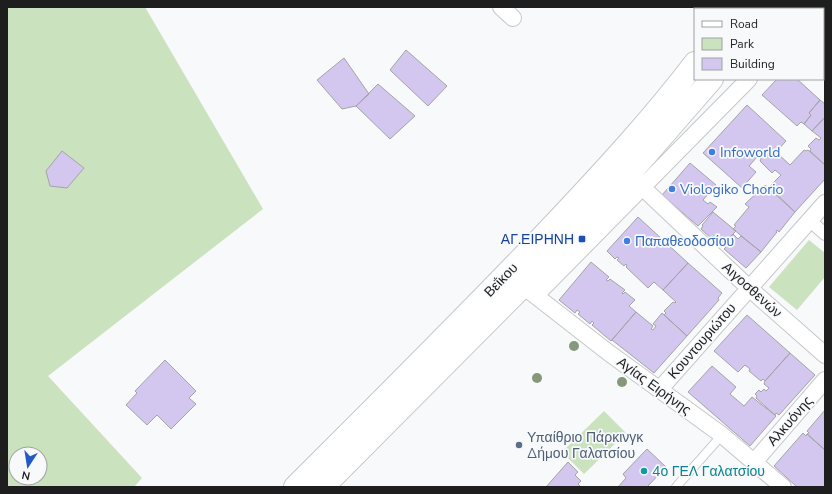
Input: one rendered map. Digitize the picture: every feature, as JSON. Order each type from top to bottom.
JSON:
[{"type":"main road","name":"Βεΐκου","points":[[294,487],[506,275],[611,163],[669,96],[694,64]]},
{"type":"main road","name":"Βεΐκου","points":[[323,487],[530,291],[637,179],[711,80]]},
{"type":"street","points":[[501,7],[513,18]]},
{"type":"street","points":[[637,179],[748,80]]},
{"type":"street","name":"Αιγοσθενών","points":[[637,179],[749,288],[825,355]]},
{"type":"street","name":"Κουντουριώτου","points":[[660,389],[825,203]]},
{"type":"street","points":[[810,220],[825,234]]},
{"type":"street","name":"Αγίας Ειρήνης","points":[[530,291],[609,353],[722,436],[754,462],[775,484]]},
{"type":"street","name":"Αλκυόνης","points":[[754,462],[825,380]]},
{"type":"lane","points":[[676,487],[722,436]]},
{"type":"green space","points":[[7,7],[145,7],[263,209],[48,376],[142,478],[134,487],[7,487]]},
{"type":"green space","points":[[809,240],[825,253],[825,277],[797,310],[769,287]]},
{"type":"green space","points":[[604,411],[626,433],[584,474],[562,452]]},
{"type":"building","points":[[825,27],[825,53],[824,52]]},
{"type":"building","points":[[406,50],[447,86],[428,106],[390,70]]},
{"type":"building","points":[[344,58],[369,94],[356,106],[342,109],[317,80]]},
{"type":"building","points":[[776,80],[798,80],[820,100],[809,113],[811,115],[804,124],[801,122],[797,126],[762,95]]},
{"type":"building","points":[[378,84],[415,116],[390,139],[356,106]]},
{"type":"building","points":[[820,100],[825,104],[825,117],[812,131],[804,124],[811,115],[809,113]]},
{"type":"building","points":[[747,105],[786,141],[776,152],[790,165],[804,150],[808,150],[825,165],[825,179],[795,212],[772,190],[773,189],[770,186],[781,175],[775,170],[772,173],[760,161],[761,159],[758,156],[749,166],[756,172],[742,188],[703,153]]},
{"type":"building","points":[[825,117],[825,165],[810,151],[811,149],[808,146],[816,138],[819,140],[821,138],[812,131]]},
{"type":"building","points":[[62,151],[84,168],[67,188],[50,186],[46,171]]},
{"type":"building","points":[[690,163],[716,185],[703,200],[708,204],[710,202],[717,207],[698,226],[662,195]]},
{"type":"building","points":[[765,185],[795,212],[779,232],[777,230],[761,252],[733,229],[736,226],[734,225],[749,207],[745,204]]},
{"type":"building","points":[[713,212],[736,231],[720,247],[713,240],[715,237],[713,236],[711,238],[701,229],[703,226],[702,225]]},
{"type":"building","points":[[638,217],[688,263],[663,290],[654,282],[648,288],[626,267],[626,264],[624,266],[617,260],[619,258],[617,257],[615,259],[607,251]]},
{"type":"building","points":[[733,234],[738,239],[741,236],[761,252],[746,268],[724,249],[726,247],[724,245]]},
{"type":"building","points":[[591,262],[609,277],[606,280],[608,281],[610,279],[625,290],[622,293],[623,294],[625,292],[635,300],[629,306],[636,312],[611,341],[592,325],[594,323],[592,321],[590,324],[578,314],[580,312],[577,310],[575,313],[559,300]]},
{"type":"building","points":[[688,263],[722,293],[718,298],[719,300],[687,336],[664,315],[666,313],[664,311],[673,302],[676,302],[663,290]]},
{"type":"building","points":[[636,312],[653,326],[651,329],[653,330],[656,326],[653,324],[662,313],[687,336],[654,373],[612,340]]},
{"type":"building","points":[[747,315],[790,353],[765,381],[763,379],[761,381],[749,371],[750,369],[745,365],[738,372],[714,351]]},
{"type":"building","points":[[790,353],[815,375],[779,415],[776,413],[775,415],[756,398],[757,396],[755,394],[759,390],[761,392],[764,389],[766,391],[769,388],[764,384],[765,381]]},
{"type":"building","points":[[165,360],[196,391],[189,398],[196,404],[171,429],[157,415],[147,425],[126,405],[137,393],[135,391]]},
{"type":"building","points":[[712,366],[736,387],[730,394],[744,406],[752,397],[776,416],[750,446],[688,392]]},
{"type":"building","points":[[825,410],[825,450],[807,434],[809,433],[807,431]]},
{"type":"building","points":[[803,433],[806,436],[807,434],[825,450],[825,487],[797,487],[774,466]]},
{"type":"building","name":"4ο ΓΕΛ Γαλατσίου","points":[[647,449],[666,467],[647,487],[618,487],[626,478],[623,474]]},
{"type":"building","points":[[568,462],[578,472],[575,475],[581,481],[578,484],[581,487],[546,487]]},
{"type":"place","name":"Infoworld","points":[[712,152]]},
{"type":"place","name":"Viologiko Chorio","points":[[672,189]]},
{"type":"place","name":"ΑΓ.ΕΙΡΗΝΗ","points":[[582,239]]},
{"type":"place","name":"Παπαθεοδοσίου","points":[[627,241]]},
{"type":"place","name":"Υπαίθριο Πάρκινγκ Δήμου Γαλατσίου","points":[[519,445]]},
{"type":"place","name":"4ο ΓΕΛ Γαλατσίου","points":[[644,471]]}]
